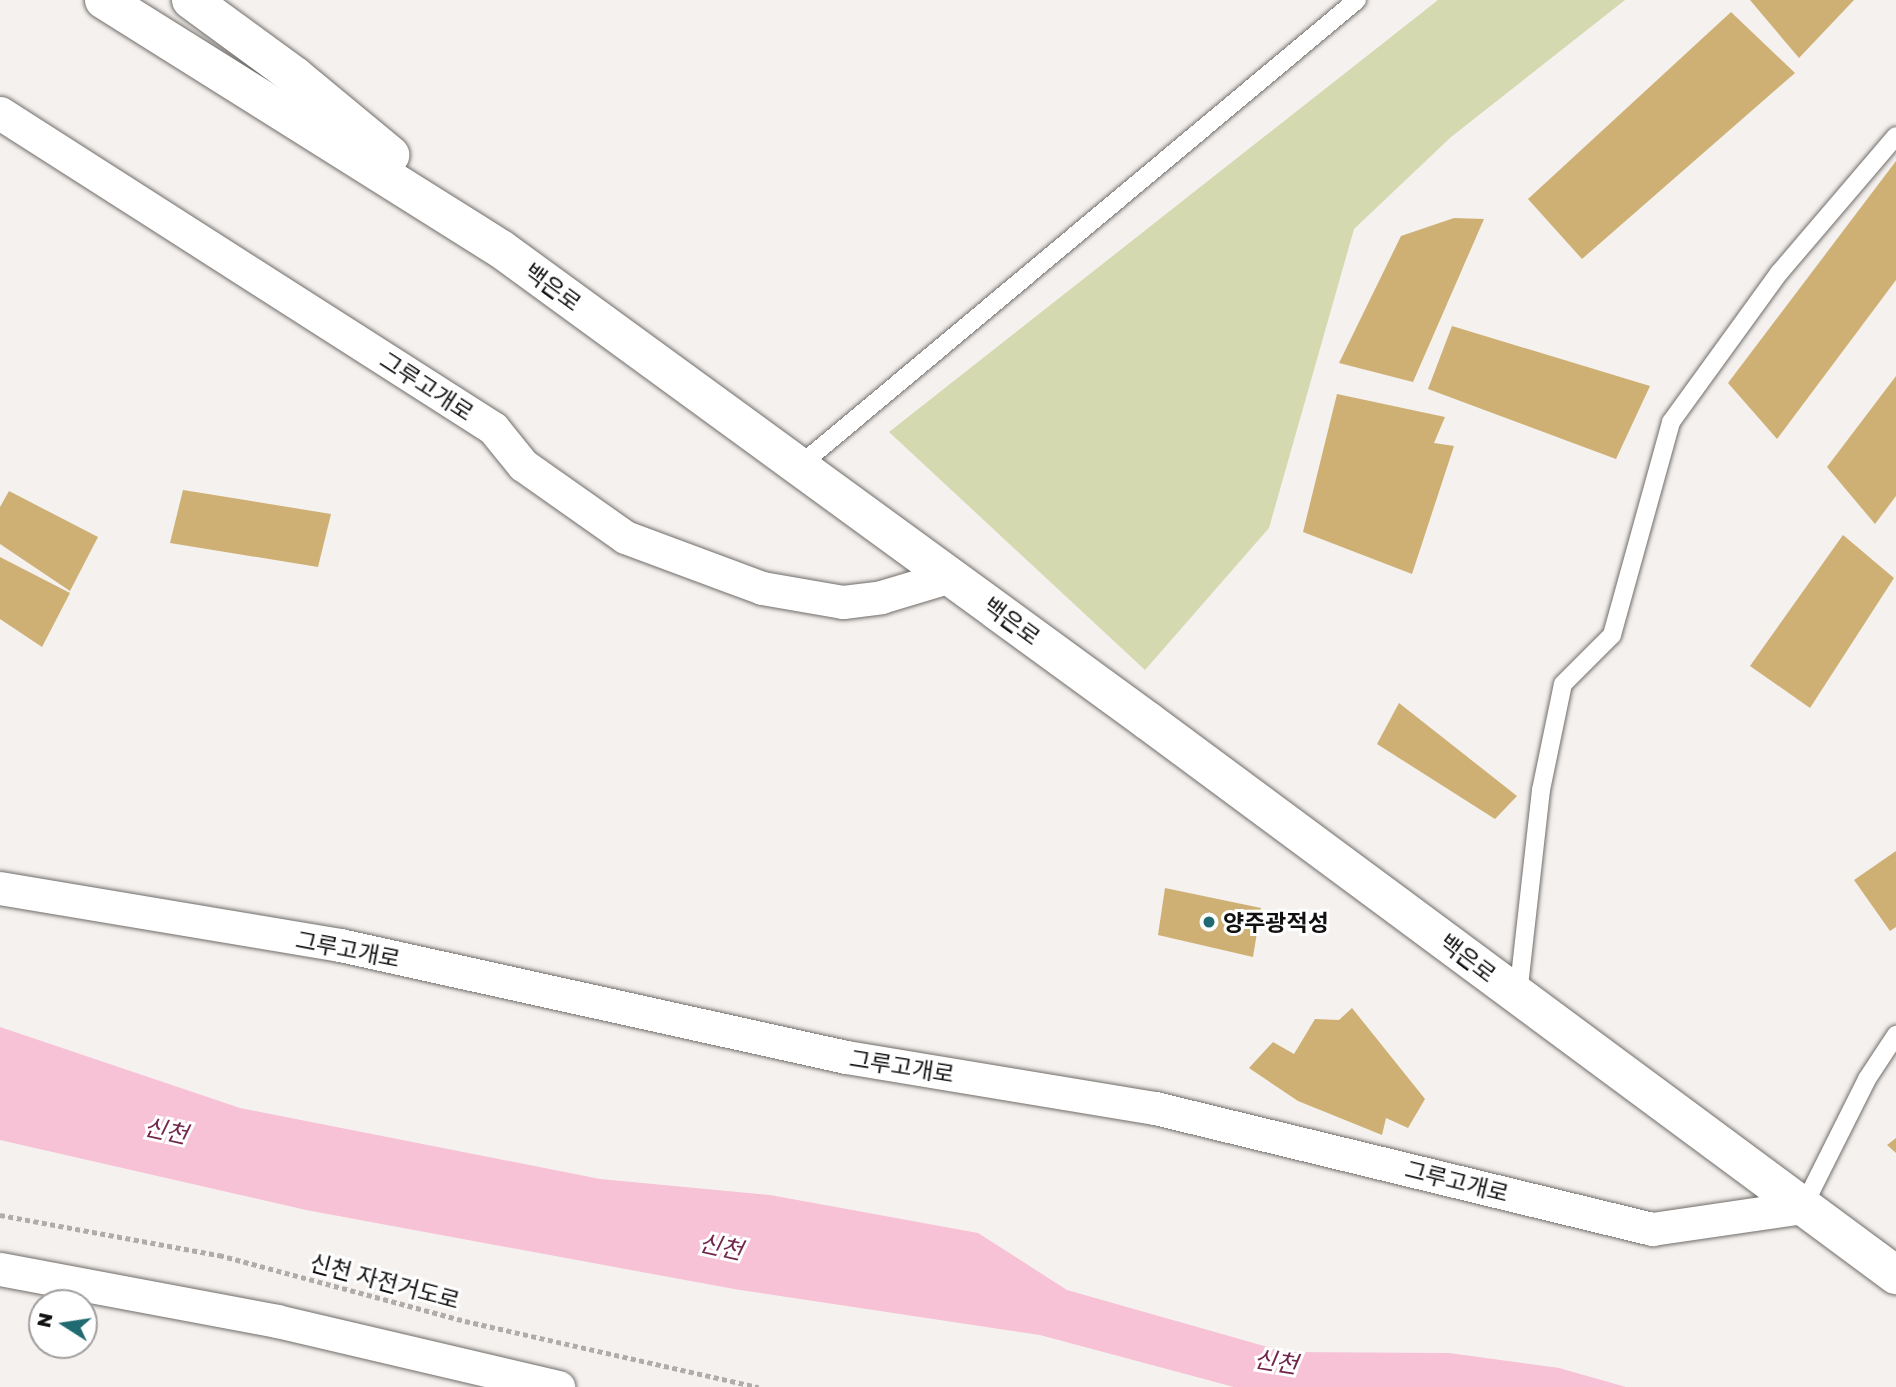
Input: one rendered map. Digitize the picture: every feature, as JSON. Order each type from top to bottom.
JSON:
[{"type":"main road","name":"백은로","points":[[104,0],[501,249],[951,576],[1896,1275]]},
{"type":"main road","points":[[191,0],[295,76],[501,249]]},
{"type":"street","name":"그루고개로","points":[[0,113],[493,428],[523,465],[625,537],[762,588],[843,602],[881,597],[951,576]]},
{"type":"street","name":"그루고개로","points":[[0,888],[340,945],[846,1057],[1155,1108],[1652,1229],[1803,1207]]},
{"type":"street","points":[[0,1269],[277,1321],[558,1387]]},
{"type":"lane","points":[[799,466],[1357,0]]},
{"type":"lane","points":[[1518,995],[1541,790],[1563,684],[1612,635],[1671,422],[1779,273],[1896,136]]},
{"type":"lane","points":[[1803,1207],[1867,1079],[1896,1035]]},
{"type":"path","name":"신천 자전거도로","points":[[0,1215],[219,1255],[465,1321],[760,1387]]},
{"type":"green space","points":[[1438,0],[1625,0],[1451,137],[1354,229],[1269,528],[1145,670],[889,432]]},
{"type":"water","name":"신천","points":[[0,1027],[240,1108],[600,1179],[770,1195],[978,1233],[1067,1290],[1285,1352],[1449,1353],[1559,1368],[1626,1387],[1234,1387],[1040,1335],[734,1289],[306,1210],[0,1140]]},
{"type":"building","points":[[1750,0],[1854,0],[1799,58]]},
{"type":"building","points":[[1731,12],[1795,73],[1582,259],[1528,199]]},
{"type":"building","points":[[1896,161],[1896,280],[1777,439],[1728,383]]},
{"type":"building","points":[[1454,218],[1484,219],[1413,382],[1339,363],[1401,236]]},
{"type":"building","points":[[1452,326],[1650,386],[1616,459],[1428,389]]},
{"type":"building","points":[[1896,376],[1896,496],[1875,524],[1827,467]]},
{"type":"building","points":[[1337,394],[1445,417],[1434,443],[1454,446],[1412,574],[1303,532]]},
{"type":"building","points":[[183,490],[331,514],[318,567],[170,543]]},
{"type":"building","points":[[9,491],[98,537],[70,591],[0,544],[0,507]]},
{"type":"building","points":[[1843,535],[1894,578],[1810,708],[1750,666]]},
{"type":"building","points":[[0,557],[70,593],[42,647],[0,619]]},
{"type":"building","points":[[1399,703],[1517,796],[1495,819],[1377,744]]},
{"type":"building","points":[[1896,851],[1896,927],[1890,931],[1854,880]]},
{"type":"building","name":"양주광적성","points":[[1165,888],[1261,908],[1253,957],[1158,935]]},
{"type":"building","points":[[1352,1008],[1425,1099],[1408,1128],[1386,1118],[1382,1135],[1298,1101],[1249,1068],[1273,1042],[1294,1054],[1315,1019],[1339,1020]]},
{"type":"building","points":[[1896,1138],[1896,1153],[1887,1145]]},
{"type":"place","name":"양주광적성","points":[[1209,922]]}]
